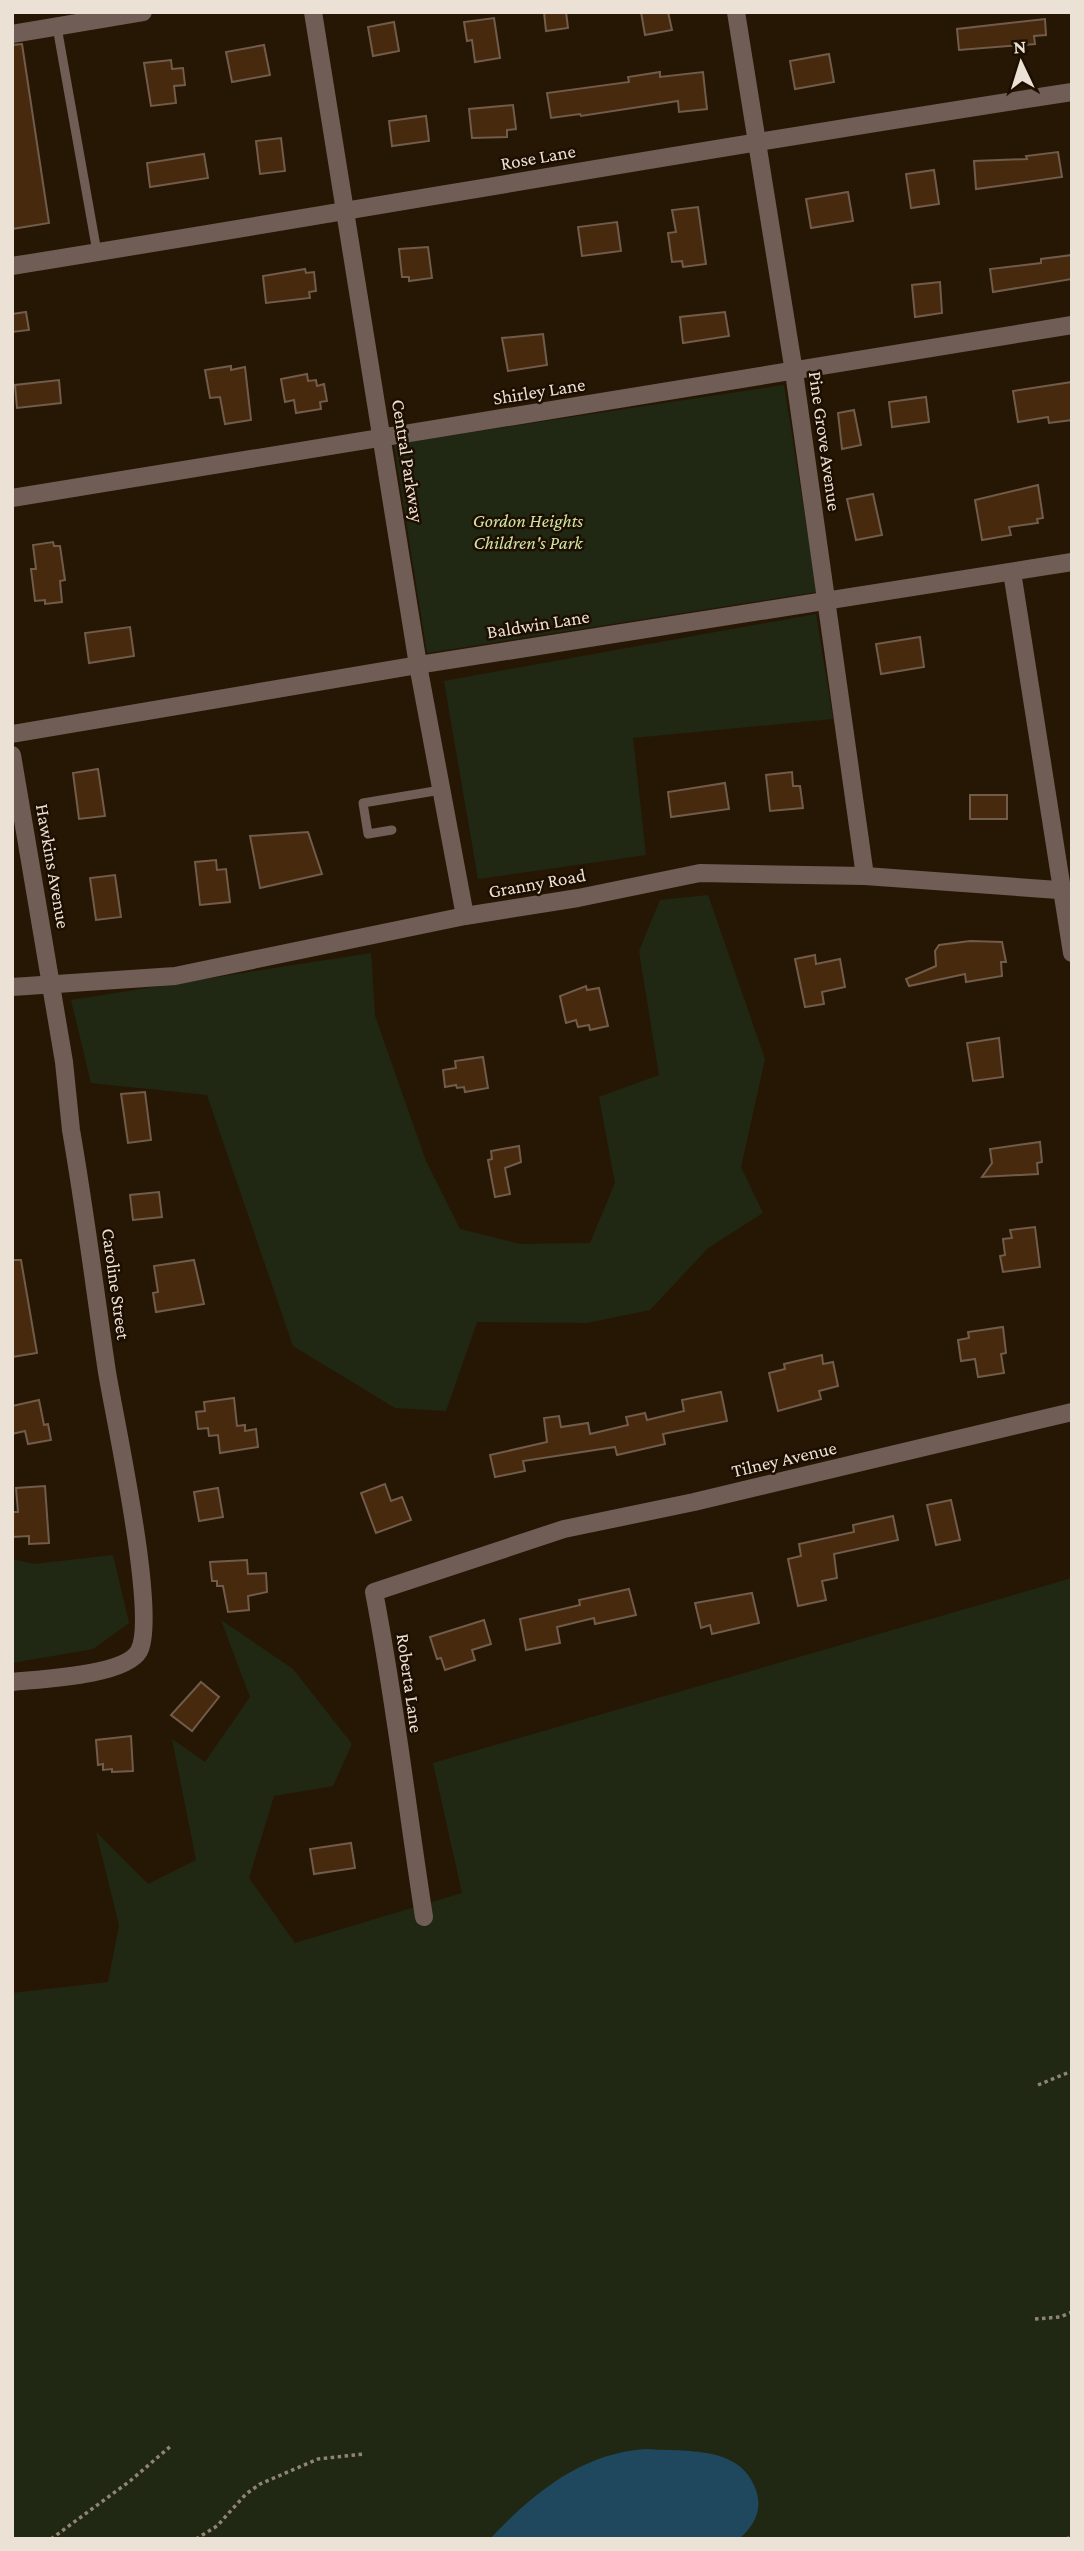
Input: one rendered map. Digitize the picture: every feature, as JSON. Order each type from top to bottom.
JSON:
[{"type":"street","points":[[12,34],[143,12]]},
{"type":"street","name":"Central Parkway","points":[[313,12],[348,212],[418,665],[465,916]]},
{"type":"street","name":"Pine Grove Avenue","points":[[736,12],[794,372],[865,876]]},
{"type":"street","name":"Rose Lane","points":[[12,266],[348,212],[757,140],[1072,92]]},
{"type":"street","name":"Shirley Lane","points":[[12,498],[1072,325]]},
{"type":"street","name":"Baldwin Lane","points":[[12,734],[418,665],[1072,562]]},
{"type":"street","points":[[1012,572],[1067,890],[1072,953]]},
{"type":"street","name":"Hawkins Avenue","points":[[12,755],[51,985]]},
{"type":"street","name":"Granny Road","points":[[12,987],[175,976],[465,916],[578,898],[699,873],[865,876],[1067,890]]},
{"type":"street","name":"Caroline Street","points":[[12,1682],[109,1670],[139,1652],[143,1635],[142,1589],[51,985]]},
{"type":"street","name":"Tilney Avenue","points":[[507,1548],[564,1529],[694,1502],[1072,1412]]},
{"type":"street","name":"Roberta Lane","points":[[424,1917],[396,1737],[390,1676],[374,1592],[507,1548]]},
{"type":"lane","points":[[57,27],[97,252]]},
{"type":"lane","points":[[392,830],[368,834],[363,803],[442,790]]},
{"type":"path","points":[[1038,2085],[1072,2071]]},
{"type":"path","points":[[1035,2319],[1060,2317],[1072,2312]]},
{"type":"path","points":[[51,2539],[130,2481],[172,2445]]},
{"type":"path","points":[[196,2539],[217,2526],[246,2494],[260,2484],[318,2459],[364,2454]]},
{"type":"path","points":[[1066,2539],[1072,2537]]},
{"type":"green space","name":"Gordon Heights Children's Park","points":[[784,385],[817,592],[427,653],[394,444]]},
{"type":"green space","points":[[816,614],[833,719],[633,738],[646,855],[478,879],[444,681]]},
{"type":"green space","points":[[708,895],[765,1059],[741,1167],[763,1213],[708,1248],[650,1310],[587,1323],[477,1322],[446,1411],[395,1408],[293,1346],[207,1095],[91,1083],[71,1000],[371,953],[375,1016],[426,1161],[460,1229],[520,1244],[590,1243],[615,1183],[599,1097],[659,1075],[639,951],[660,900]]},
{"type":"green space","points":[[113,1555],[129,1623],[93,1649],[12,1663],[12,1559],[34,1564]]},
{"type":"green space","points":[[1072,1578],[1072,2539],[12,2539],[12,1993],[108,1982],[119,1925],[96,1832],[148,1884],[196,1860],[172,1739],[205,1762],[250,1697],[221,1620],[293,1669],[352,1744],[333,1786],[274,1796],[249,1878],[295,1943],[462,1893],[433,1763]]},
{"type":"water","points":[[646,2449],[694,2451],[725,2458],[738,2465],[749,2475],[758,2497],[758,2511],[749,2529],[739,2539],[490,2539],[541,2491],[560,2478],[601,2458]]},
{"type":"building","points":[[544,12],[566,12],[568,28],[546,31]]},
{"type":"building","points":[[641,12],[668,12],[672,30],[645,35]]},
{"type":"building","points":[[494,18],[500,58],[475,62],[472,40],[467,41],[464,22]]},
{"type":"building","points":[[1045,19],[1046,35],[1034,36],[1035,44],[959,50],[957,29]]},
{"type":"building","points":[[394,22],[399,51],[373,56],[368,27]]},
{"type":"building","points":[[22,44],[49,223],[12,229],[12,45]]},
{"type":"building","points":[[264,45],[270,75],[232,82],[226,52]]},
{"type":"building","points":[[829,54],[834,82],[795,89],[790,61]]},
{"type":"building","points":[[171,60],[172,69],[183,68],[185,85],[174,86],[176,103],[151,106],[144,63]]},
{"type":"building","points":[[660,72],[660,77],[703,72],[707,109],[679,112],[678,101],[551,118],[547,93],[629,82],[628,77]]},
{"type":"building","points":[[513,105],[516,129],[507,130],[507,137],[472,138],[469,109]]},
{"type":"building","points":[[426,116],[429,141],[392,146],[389,121]]},
{"type":"building","points":[[281,138],[285,171],[260,174],[256,141]]},
{"type":"building","points":[[1058,152],[1062,177],[976,189],[974,161],[1027,159],[1026,156]]},
{"type":"building","points":[[204,154],[208,178],[150,187],[147,163]]},
{"type":"building","points":[[934,170],[939,204],[911,208],[906,174]]},
{"type":"building","points":[[848,192],[853,221],[811,228],[806,199]]},
{"type":"building","points":[[698,207],[706,264],[683,267],[682,261],[672,262],[668,233],[676,232],[672,210]]},
{"type":"building","points":[[617,222],[621,251],[582,256],[578,227]]},
{"type":"building","points":[[428,247],[432,278],[409,281],[409,277],[402,277],[399,249]]},
{"type":"building","points":[[1072,255],[1072,279],[993,292],[990,269],[1041,263],[1041,259]]},
{"type":"building","points":[[305,269],[306,273],[314,272],[316,291],[309,292],[310,298],[266,303],[263,276]]},
{"type":"building","points":[[940,282],[942,313],[915,317],[912,285]]},
{"type":"building","points":[[26,312],[29,330],[12,332],[12,314]]},
{"type":"building","points":[[725,312],[729,336],[683,343],[680,317]]},
{"type":"building","points":[[543,334],[547,365],[508,371],[502,338]]},
{"type":"building","points":[[231,366],[231,370],[245,367],[251,420],[225,424],[220,397],[210,398],[205,370]]},
{"type":"building","points":[[307,374],[308,381],[316,380],[317,386],[324,384],[327,401],[320,402],[321,409],[296,413],[294,400],[285,402],[281,379]]},
{"type":"building","points":[[59,380],[61,403],[17,408],[15,385]]},
{"type":"building","points":[[1072,382],[1072,420],[1049,423],[1048,417],[1018,422],[1013,391]]},
{"type":"building","points":[[926,397],[929,422],[892,427],[889,402]]},
{"type":"building","points":[[854,410],[861,445],[842,449],[838,413]]},
{"type":"building","points":[[1038,485],[1043,518],[1037,519],[1038,523],[1009,527],[1011,535],[982,540],[975,500]]},
{"type":"building","points":[[873,494],[882,535],[856,540],[847,499]]},
{"type":"building","points":[[53,542],[54,546],[60,546],[65,580],[60,581],[62,602],[45,604],[45,600],[35,601],[31,569],[36,569],[33,545]]},
{"type":"building","points":[[130,627],[134,656],[89,663],[85,633]]},
{"type":"building","points":[[920,637],[924,667],[881,674],[876,644]]},
{"type":"building","points":[[98,769],[105,816],[79,819],[73,773]]},
{"type":"building","points":[[792,772],[793,786],[800,786],[803,808],[770,811],[766,775]]},
{"type":"building","points":[[725,783],[729,809],[671,817],[668,792]]},
{"type":"building","points":[[970,795],[1007,795],[1007,819],[970,819]]},
{"type":"building","points":[[308,832],[322,874],[260,888],[250,836]]},
{"type":"building","points":[[216,860],[217,870],[226,869],[230,902],[200,905],[195,862]]},
{"type":"building","points":[[115,875],[121,917],[96,920],[90,878]]},
{"type":"building","points":[[970,941],[1002,942],[1006,962],[1001,962],[1002,976],[966,982],[965,974],[909,986],[906,979],[936,966],[935,951],[939,945]]},
{"type":"building","points":[[815,955],[816,964],[840,959],[845,987],[822,992],[824,1004],[805,1007],[795,959]]},
{"type":"building","points":[[586,986],[587,990],[599,988],[608,1026],[590,1030],[589,1025],[578,1027],[576,1020],[566,1023],[560,996]]},
{"type":"building","points":[[999,1038],[1003,1077],[973,1081],[967,1043]]},
{"type":"building","points":[[483,1057],[488,1088],[465,1092],[464,1087],[457,1088],[456,1085],[445,1087],[443,1070],[456,1068],[455,1061]]},
{"type":"building","points":[[145,1092],[151,1140],[128,1143],[121,1094]]},
{"type":"building","points":[[1040,1142],[1042,1162],[1037,1163],[1038,1174],[982,1177],[992,1163],[990,1149]]},
{"type":"building","points":[[519,1146],[521,1162],[505,1168],[510,1194],[495,1197],[488,1160],[492,1159],[491,1151]]},
{"type":"building","points":[[159,1192],[162,1217],[133,1220],[130,1195]]},
{"type":"building","points":[[1035,1227],[1040,1267],[1003,1272],[1000,1256],[1005,1255],[1003,1239],[1012,1238],[1010,1230]]},
{"type":"building","points":[[12,1260],[21,1260],[37,1353],[12,1357]]},
{"type":"building","points":[[194,1260],[204,1304],[156,1312],[153,1293],[158,1292],[154,1266]]},
{"type":"building","points":[[1003,1327],[1006,1353],[1001,1354],[1004,1373],[978,1377],[975,1359],[961,1361],[958,1340],[969,1338],[968,1332]]},
{"type":"building","points":[[822,1355],[823,1364],[833,1362],[838,1386],[819,1391],[821,1399],[778,1411],[769,1373],[785,1369],[784,1364]]},
{"type":"building","points":[[721,1392],[727,1421],[663,1434],[665,1444],[617,1455],[615,1447],[523,1461],[525,1471],[495,1477],[490,1455],[547,1442],[544,1418],[559,1416],[561,1427],[588,1423],[590,1434],[628,1425],[626,1417],[645,1413],[647,1420],[684,1411],[682,1400]]},
{"type":"building","points":[[234,1398],[237,1426],[245,1425],[245,1431],[256,1429],[258,1447],[220,1453],[218,1435],[209,1436],[208,1428],[198,1429],[196,1412],[205,1411],[204,1402]]},
{"type":"building","points":[[39,1400],[44,1425],[48,1424],[51,1440],[28,1444],[25,1431],[12,1434],[12,1406]]},
{"type":"building","points":[[385,1484],[391,1501],[402,1497],[411,1520],[376,1533],[361,1493]]},
{"type":"building","points":[[45,1486],[49,1543],[29,1544],[29,1536],[12,1537],[12,1512],[18,1512],[16,1488]]},
{"type":"building","points":[[218,1488],[223,1517],[199,1521],[194,1492]]},
{"type":"building","points":[[951,1500],[960,1540],[936,1545],[927,1505]]},
{"type":"building","points":[[893,1516],[898,1540],[834,1554],[837,1578],[822,1581],[826,1600],[798,1606],[788,1559],[801,1556],[799,1544],[854,1532],[853,1525]]},
{"type":"building","points":[[247,1560],[248,1574],[266,1573],[267,1592],[248,1596],[249,1610],[228,1612],[223,1586],[217,1586],[217,1581],[212,1581],[210,1562]]},
{"type":"building","points":[[629,1589],[636,1615],[595,1624],[594,1618],[557,1627],[560,1643],[526,1650],[520,1619],[580,1605],[579,1600]]},
{"type":"building","points":[[752,1593],[759,1623],[712,1634],[710,1625],[701,1628],[695,1603]]},
{"type":"building","points":[[484,1620],[491,1644],[472,1650],[475,1660],[445,1670],[441,1658],[437,1659],[430,1637]]},
{"type":"building","points":[[201,1682],[219,1697],[192,1731],[171,1715]]},
{"type":"building","points":[[131,1736],[133,1771],[103,1770],[103,1764],[98,1765],[96,1740]]},
{"type":"building","points":[[351,1843],[355,1868],[314,1874],[310,1849]]}]
